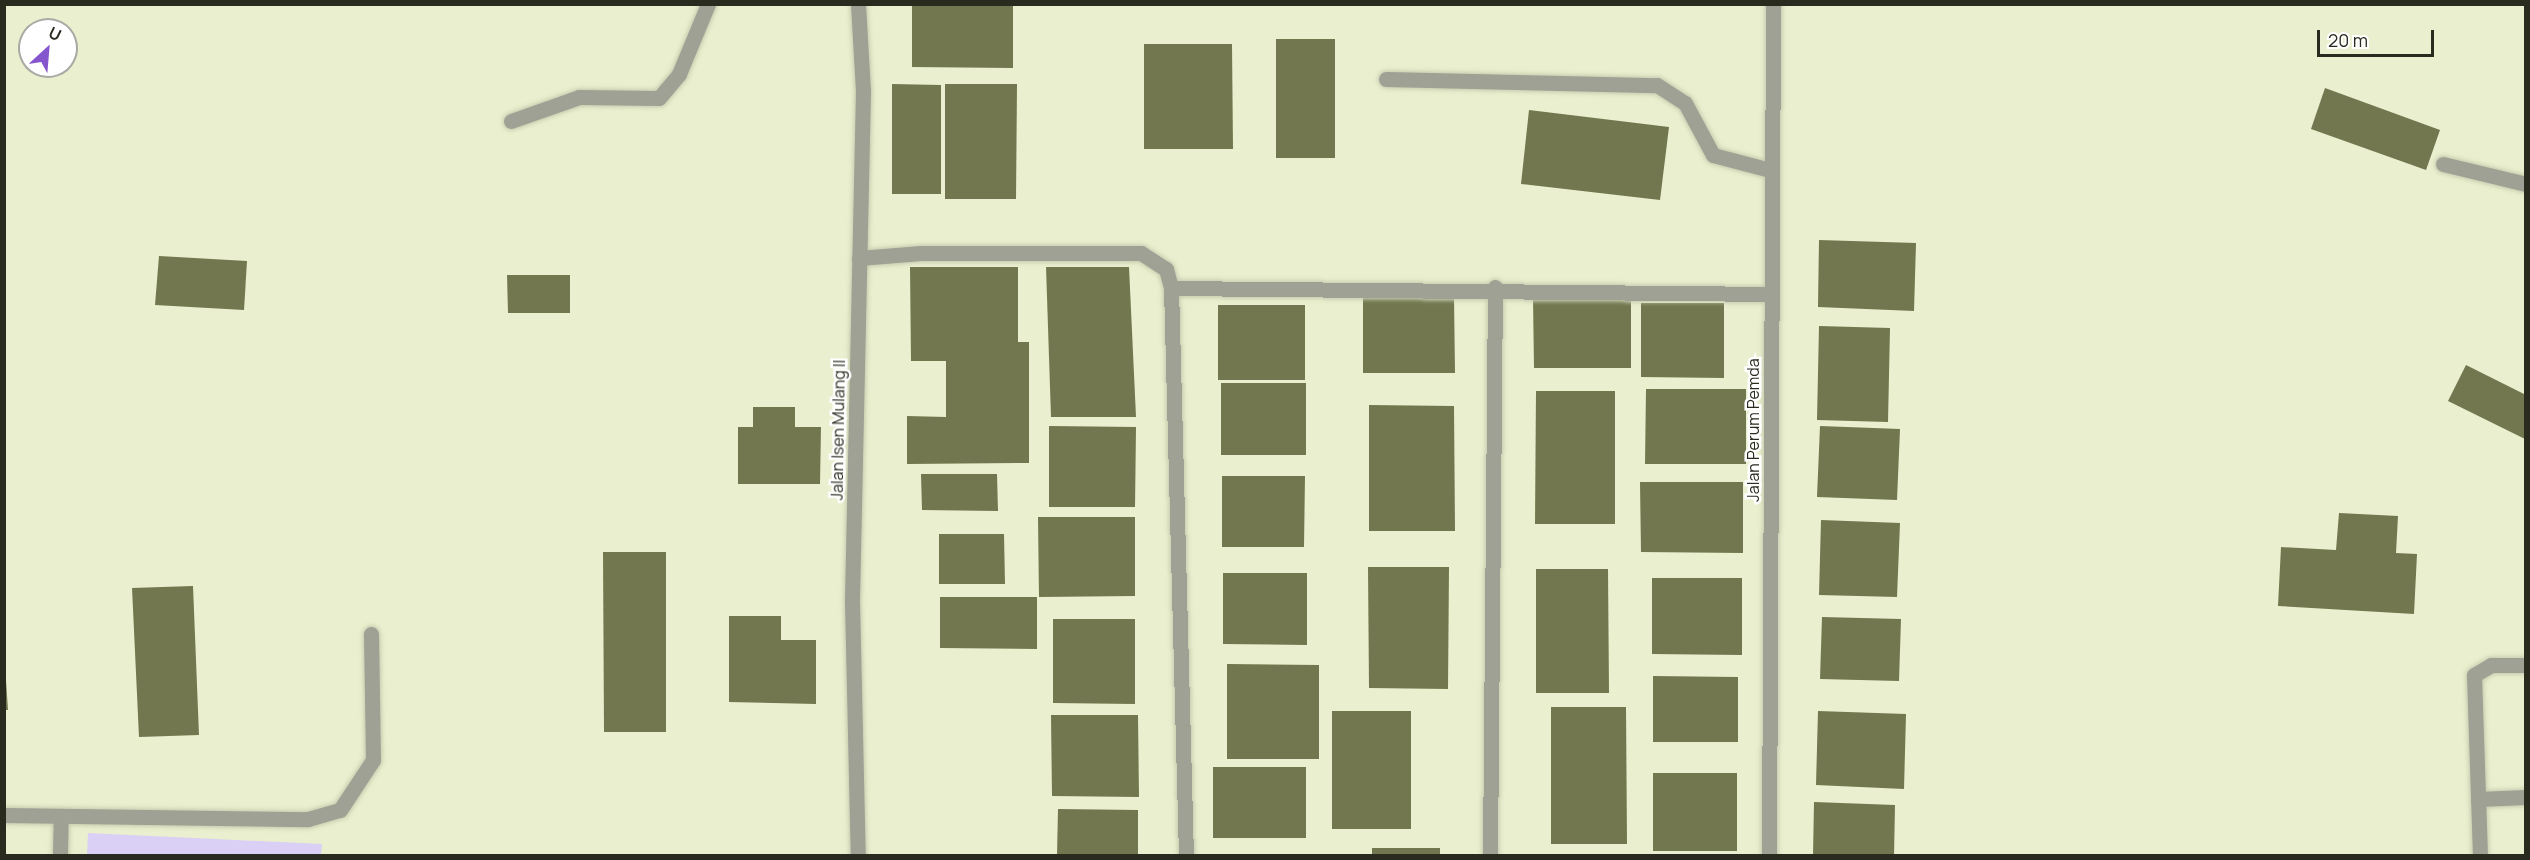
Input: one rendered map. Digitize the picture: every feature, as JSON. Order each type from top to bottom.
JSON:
[{"type":"street","points":[[511,121],[579,97],[659,98],[679,74],[708,4]]},
{"type":"street","name":"Jalan Isen Mulang II","points":[[858,4],[863,91],[852,601],[858,855]]},
{"type":"street","name":"Jalan Perum Pemda","points":[[1769,855],[1770,170],[1773,4]]},
{"type":"street","points":[[1386,79],[1657,86],[1685,103],[1713,155],[1770,170]]},
{"type":"street","points":[[2443,164],[2526,184]]},
{"type":"street","points":[[860,258],[921,253],[1141,253],[1166,269],[1172,288],[1186,855]]},
{"type":"street","points":[[1172,288],[1495,287],[1771,294]]},
{"type":"street","points":[[1490,855],[1495,287]]},
{"type":"street","points":[[4,815],[308,819],[340,810],[373,759],[371,634]]},
{"type":"street","points":[[2480,855],[2474,675],[2491,665],[2526,665]]},
{"type":"street","points":[[2478,799],[2526,797]]},
{"type":"street","points":[[60,855],[61,817]]},
{"type":"shaded area","points":[[88,833],[322,844],[321,855],[87,855]]},
{"type":"building","points":[[912,4],[1013,4],[1013,68],[912,67]]},
{"type":"building","points":[[1276,39],[1335,39],[1335,158],[1276,158]]},
{"type":"building","points":[[1144,44],[1232,44],[1233,149],[1144,149]]},
{"type":"building","points":[[892,84],[941,85],[941,194],[892,194]]},
{"type":"building","points":[[945,84],[1017,84],[1016,199],[945,199]]},
{"type":"building","points":[[2325,88],[2440,130],[2426,170],[2311,129]]},
{"type":"building","points":[[1529,110],[1669,127],[1660,200],[1521,184]]},
{"type":"building","points":[[1819,240],[1916,243],[1914,311],[1818,307]]},
{"type":"building","points":[[159,256],[247,261],[244,310],[155,305]]},
{"type":"building","points":[[910,267],[1018,267],[1018,342],[1029,342],[1029,463],[907,464],[907,416],[946,417],[946,361],[911,361]]},
{"type":"building","points":[[1046,267],[1129,267],[1136,417],[1051,417]]},
{"type":"building","points":[[507,275],[570,275],[570,313],[508,313]]},
{"type":"building","points":[[1363,297],[1454,297],[1455,373],[1363,373]]},
{"type":"building","points":[[1533,298],[1631,299],[1631,368],[1534,368]]},
{"type":"building","points":[[1641,303],[1724,303],[1724,378],[1641,377]]},
{"type":"building","points":[[1218,305],[1305,305],[1305,380],[1218,380]]},
{"type":"building","points":[[1819,326],[1890,328],[1888,422],[1817,420]]},
{"type":"building","points":[[2466,365],[2526,395],[2525,439],[2448,401]]},
{"type":"building","points":[[1221,383],[1306,383],[1306,455],[1221,455]]},
{"type":"building","points":[[1646,389],[1746,389],[1746,464],[1645,464]]},
{"type":"building","points":[[1536,391],[1615,391],[1615,524],[1535,524]]},
{"type":"building","points":[[1369,405],[1454,406],[1455,531],[1369,531]]},
{"type":"building","points":[[753,407],[795,407],[795,427],[821,427],[820,484],[738,484],[738,427],[753,427]]},
{"type":"building","points":[[1049,426],[1136,427],[1135,507],[1049,507]]},
{"type":"building","points":[[1820,426],[1900,429],[1897,500],[1817,497]]},
{"type":"building","points":[[921,474],[997,474],[998,511],[922,510]]},
{"type":"building","points":[[1222,476],[1305,476],[1304,547],[1222,547]]},
{"type":"building","points":[[1640,482],[1743,482],[1743,553],[1641,552]]},
{"type":"building","points":[[2339,513],[2398,516],[2396,553],[2417,554],[2414,614],[2278,606],[2281,547],[2336,550]]},
{"type":"building","points":[[1038,517],[1135,517],[1135,596],[1039,597]]},
{"type":"building","points":[[1821,520],[1900,523],[1897,597],[1819,595]]},
{"type":"building","points":[[939,534],[1004,534],[1005,584],[939,584]]},
{"type":"building","points":[[603,552],[666,552],[666,732],[604,732]]},
{"type":"building","points":[[1368,567],[1449,567],[1448,689],[1369,688]]},
{"type":"building","points":[[1536,569],[1608,569],[1609,693],[1536,693]]},
{"type":"building","points":[[1223,573],[1307,573],[1307,645],[1223,644]]},
{"type":"building","points":[[1652,578],[1742,578],[1742,655],[1652,654]]},
{"type":"building","points":[[193,586],[199,735],[139,737],[132,588]]},
{"type":"building","points":[[940,597],[1037,597],[1037,649],[940,648]]},
{"type":"building","points":[[729,616],[781,616],[781,640],[816,640],[816,704],[729,702]]},
{"type":"building","points":[[1822,617],[1901,619],[1899,681],[1820,679]]},
{"type":"building","points":[[1053,619],[1135,619],[1135,704],[1053,703]]},
{"type":"building","points":[[1227,664],[1319,665],[1319,759],[1227,759]]},
{"type":"building","points":[[1653,676],[1738,677],[1738,742],[1653,742]]},
{"type":"building","points":[[4,680],[6,680],[8,710],[4,710]]},
{"type":"building","points":[[1551,707],[1626,707],[1627,844],[1551,844]]},
{"type":"building","points":[[1332,711],[1411,711],[1411,829],[1332,829]]},
{"type":"building","points":[[1818,711],[1906,714],[1904,789],[1816,785]]},
{"type":"building","points":[[1051,715],[1138,715],[1139,797],[1052,796]]},
{"type":"building","points":[[1213,767],[1306,767],[1306,838],[1213,838]]},
{"type":"building","points":[[1653,773],[1737,773],[1737,851],[1653,851]]},
{"type":"building","points":[[1814,802],[1895,805],[1894,856],[1813,856]]},
{"type":"building","points":[[1058,809],[1138,810],[1138,856],[1057,856]]},
{"type":"building","points":[[1372,848],[1440,848],[1440,856],[1372,856]]}]
